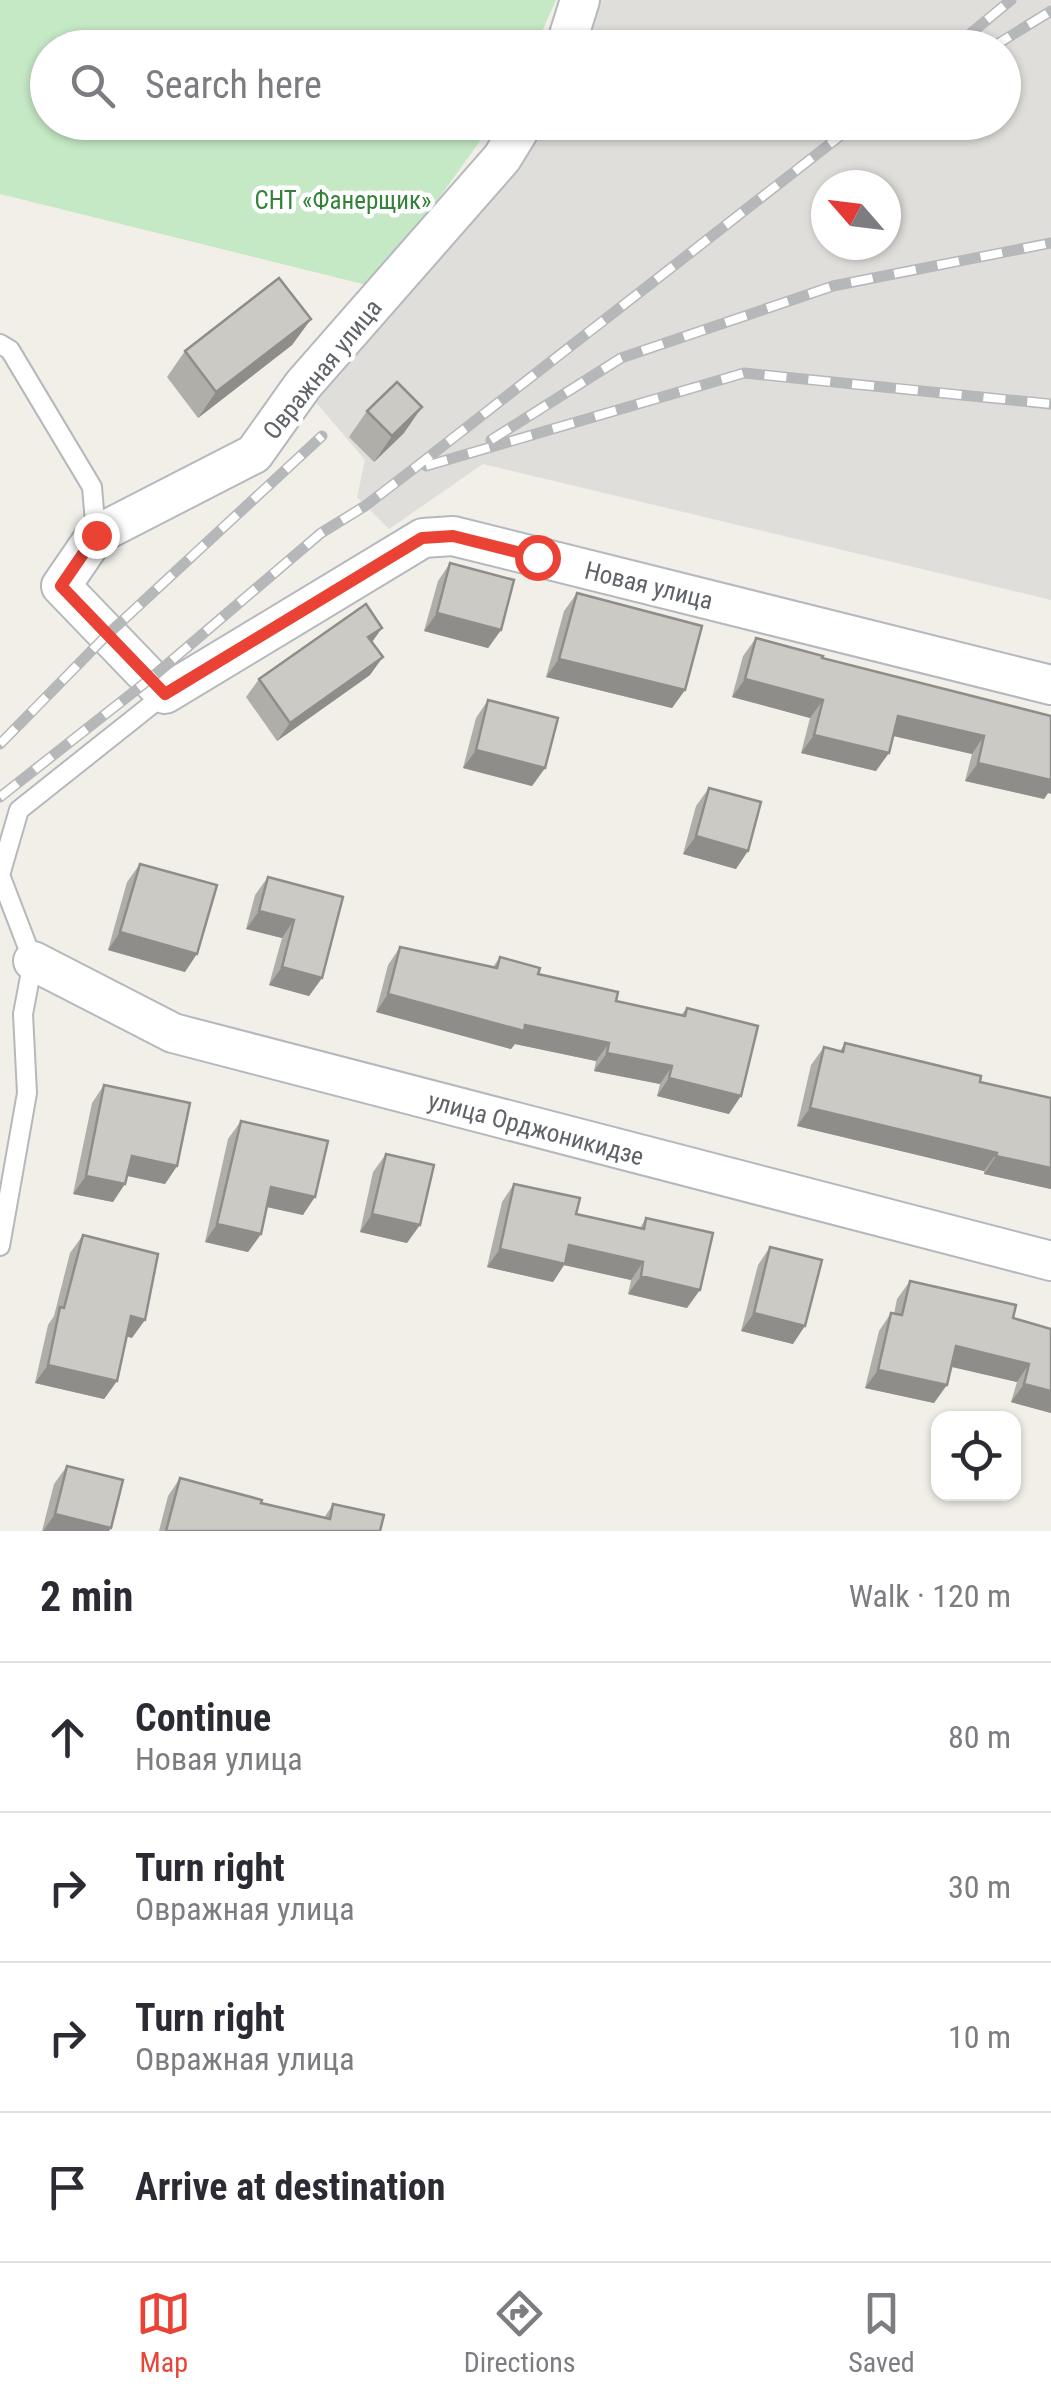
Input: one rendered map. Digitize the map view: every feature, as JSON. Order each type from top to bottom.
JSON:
[{"type":"street","points":[[571,30],[580,0]]},
{"type":"street","name":"Овражная улица","points":[[165,694],[61,586],[96,535],[254,454],[303,385],[502,158],[513,140]]},
{"type":"street","name":"Новая улица","points":[[165,694],[422,538],[453,536],[1051,685]]},
{"type":"street","name":"улица Орджоникидзе","points":[[33,962],[172,1033],[1051,1261]]},
{"type":"lane","points":[[0,344],[10,350],[92,487],[96,535]]},
{"type":"lane","points":[[0,1246],[27,1093],[24,1014],[33,962],[0,876],[19,810],[165,694]]},
{"type":"shaded area","points":[[600,0],[1051,0],[1051,600],[483,464],[389,529],[357,497],[365,460],[309,394],[507,177],[532,140],[1021,140],[1021,30],[591,30]]},
{"type":"green space","name":"СНТ «Фанерщик»","points":[[0,0],[556,0],[543,30],[30,30],[30,140],[481,140],[375,287],[0,194]]},
{"type":"building","points":[[279,278],[311,319],[216,392],[185,351]]},
{"type":"building","points":[[397,382],[422,407],[392,436],[367,411]]},
{"type":"building","points":[[450,563],[514,580],[501,630],[437,613]]},
{"type":"building","points":[[577,593],[702,626],[685,690],[559,659]]},
{"type":"building","points":[[366,604],[382,628],[368,637],[383,657],[290,723],[259,679]]},
{"type":"building","points":[[756,638],[1051,716],[1051,780],[978,763],[984,736],[898,716],[889,753],[814,735],[823,700],[745,679]]},
{"type":"building","points":[[488,700],[558,718],[545,768],[476,750]]},
{"type":"building","points":[[709,788],[761,802],[748,851],[696,836]]},
{"type":"building","points":[[140,864],[217,885],[197,954],[120,932]]},
{"type":"building","points":[[268,877],[343,897],[322,978],[282,967],[294,920],[259,911]]},
{"type":"building","points":[[400,947],[497,968],[500,957],[540,968],[538,974],[618,992],[616,1001],[685,1016],[687,1008],[758,1026],[741,1096],[669,1078],[672,1066],[607,1053],[609,1043],[525,1025],[524,1031],[388,994]]},
{"type":"building","points":[[845,1043],[981,1076],[980,1082],[1051,1098],[1051,1168],[810,1108],[824,1047],[843,1052]]},
{"type":"building","points":[[104,1085],[190,1103],[177,1166],[132,1156],[125,1184],[86,1176]]},
{"type":"building","points":[[241,1121],[328,1141],[315,1197],[271,1187],[261,1234],[217,1224]]},
{"type":"building","points":[[386,1154],[434,1165],[420,1225],[372,1214]]},
{"type":"building","points":[[514,1184],[580,1198],[576,1214],[644,1229],[646,1218],[713,1233],[700,1290],[641,1276],[643,1262],[569,1245],[565,1264],[500,1249]]},
{"type":"building","points":[[83,1235],[158,1254],[145,1320],[131,1316],[117,1381],[48,1365],[60,1307],[64,1308]]},
{"type":"building","points":[[770,1247],[822,1260],[805,1326],[754,1313]]},
{"type":"building","points":[[910,1281],[1016,1305],[1013,1318],[1051,1329],[1051,1391],[1024,1384],[1029,1364],[956,1346],[947,1385],[878,1370],[891,1313],[902,1315]]},
{"type":"building","points":[[67,1466],[123,1480],[111,1528],[55,1514]]},
{"type":"building","points":[[180,1478],[330,1519],[333,1504],[384,1515],[380,1531],[166,1531]]},
{"type":"railway","points":[[975,30],[1011,0]]},
{"type":"railway","points":[[1020,30],[1051,11]]},
{"type":"railway","points":[[0,797],[150,679],[321,533],[365,506],[835,140]]},
{"type":"railway","points":[[491,440],[621,358],[833,286],[1051,243]]},
{"type":"railway","points":[[426,466],[744,373],[1051,404]]},
{"type":"railway","points":[[0,744],[107,635],[322,436]]},
{"type":"route","points":[[96,535],[61,586],[165,694],[422,538],[453,536],[537,557]]}]
